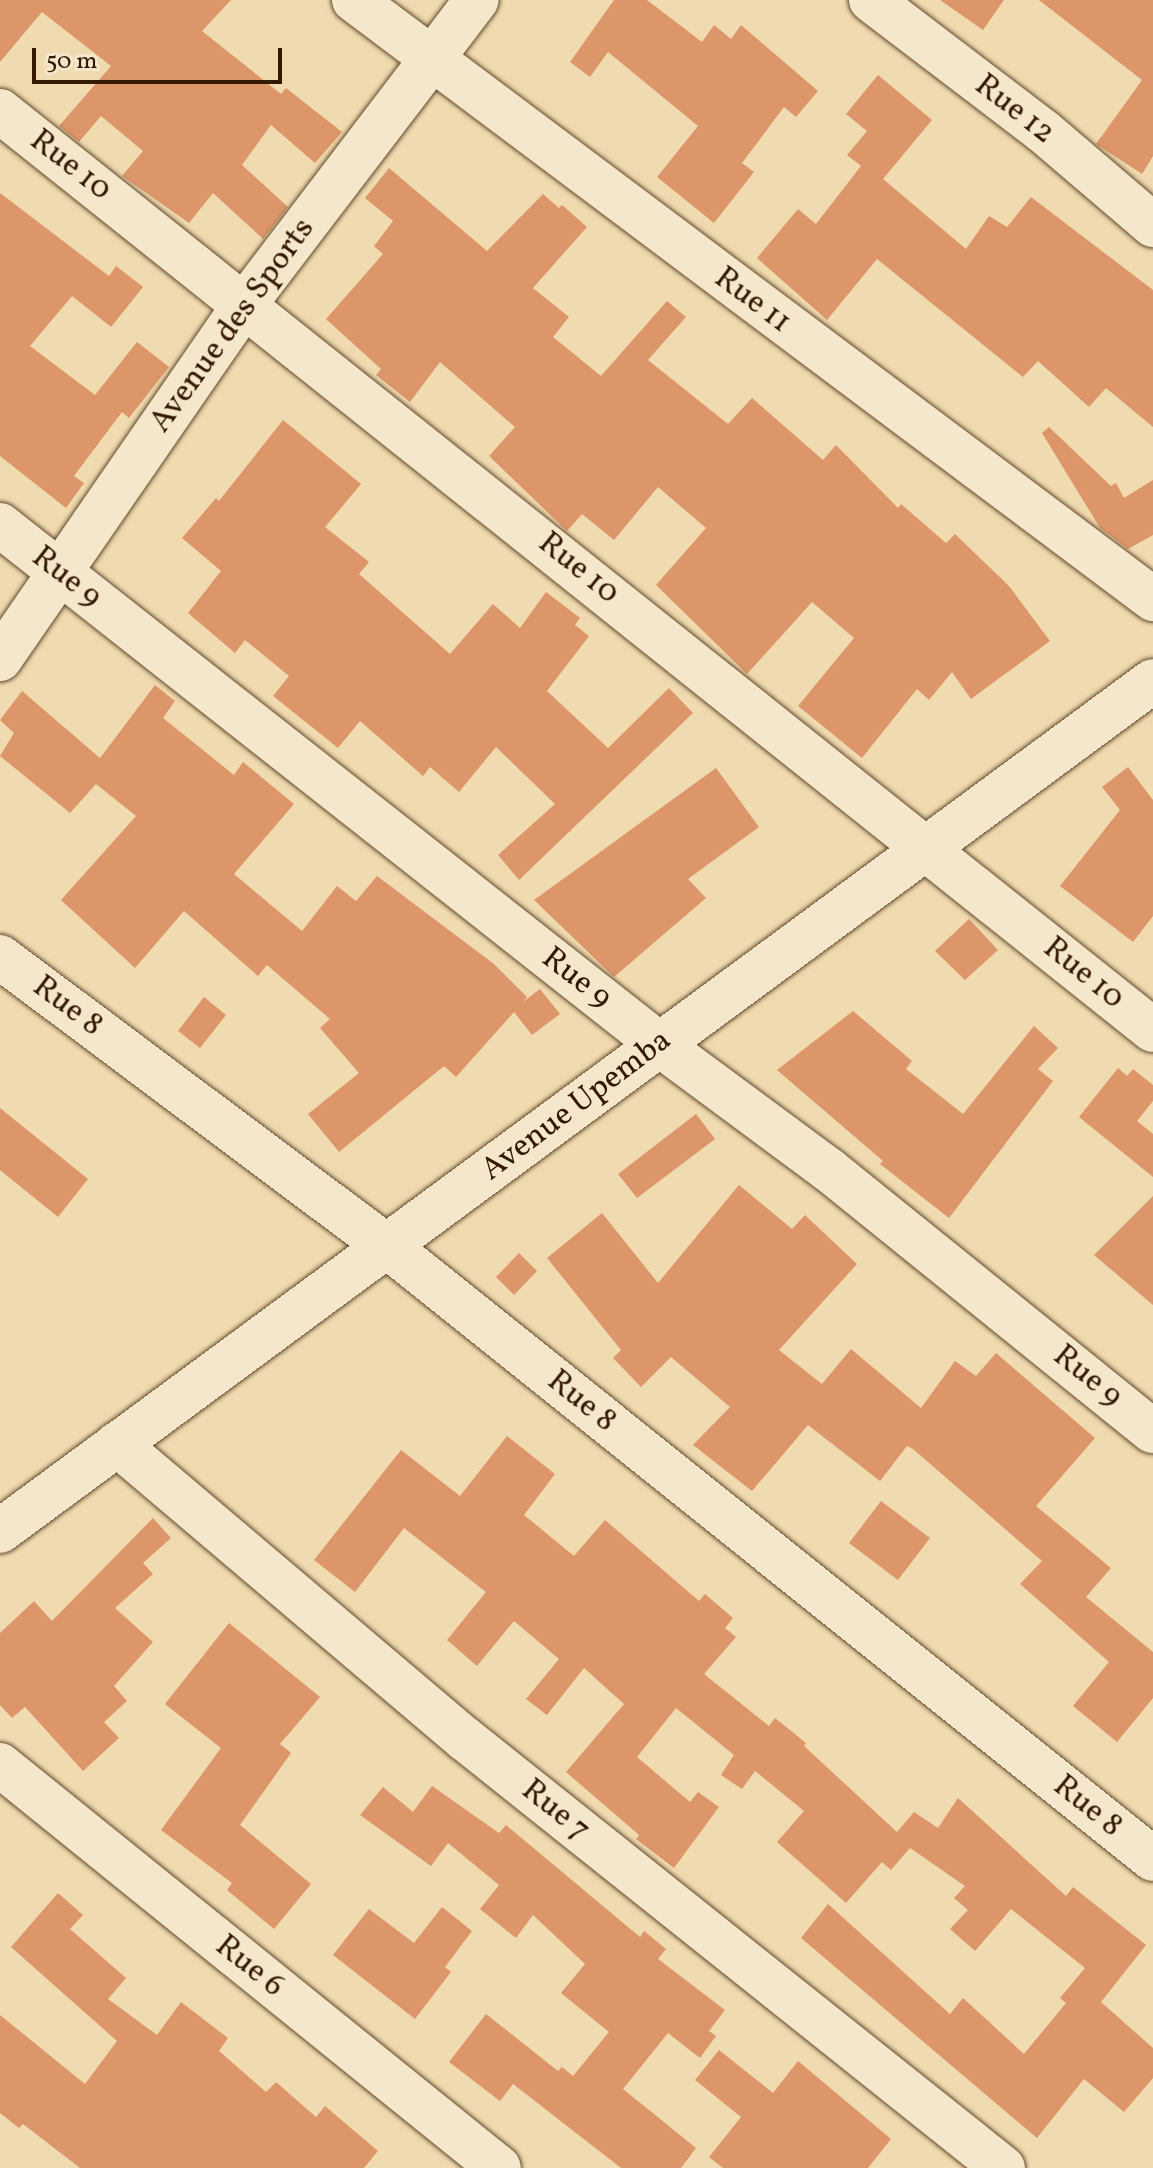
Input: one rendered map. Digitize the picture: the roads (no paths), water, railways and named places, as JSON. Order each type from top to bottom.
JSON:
[{"type":"street","name":"Rue 11","points":[[354,0],[430,62],[1153,599]]},
{"type":"street","name":"Avenue des Sports","points":[[0,659],[57,572],[245,304],[477,0]]},
{"type":"street","name":"Rue 12","points":[[871,0],[1043,131],[1153,225]]},
{"type":"street","name":"Rue 10","points":[[0,111],[1153,1030]]},
{"type":"street","name":"Rue 9","points":[[0,525],[660,1045],[829,1170],[1153,1431]]},
{"type":"street","name":"Avenue Upemba","points":[[0,1531],[660,1045],[924,846],[1153,681]]},
{"type":"street","name":"Rue 8","points":[[0,957],[387,1246],[1153,1859]]},
{"type":"street","name":"Rue 7","points":[[117,1444],[465,1739],[1003,2168]]},
{"type":"street","name":"Rue 6","points":[[0,1765],[499,2168]]}]
